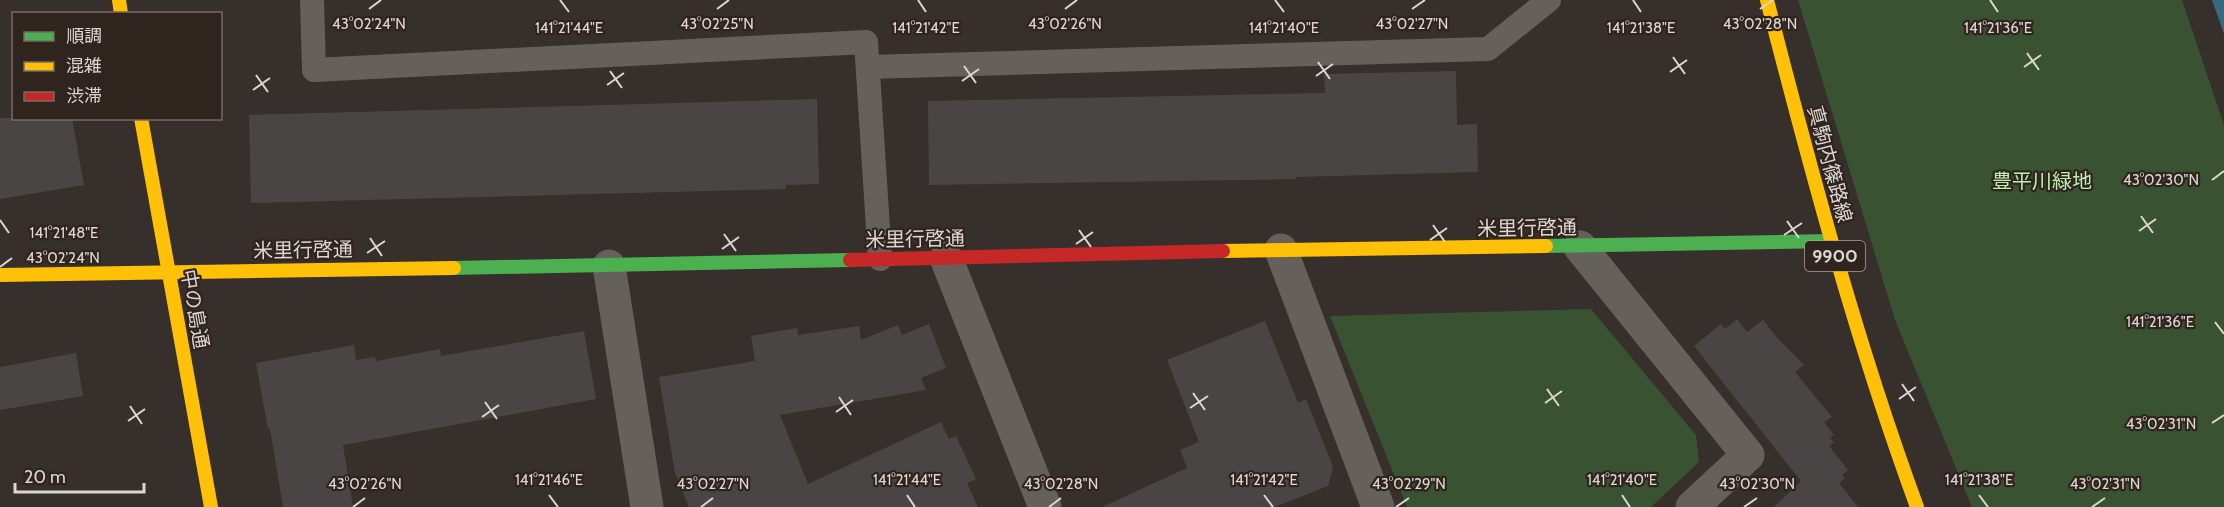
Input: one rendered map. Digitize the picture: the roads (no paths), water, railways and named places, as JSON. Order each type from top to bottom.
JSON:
[{"type":"street","name":"真駒内篠路線","points":[[1767,0],[1830,241],[1890,436],[1917,507]]},
{"type":"street","name":"中の島通","points":[[141,120],[211,507]]},
{"type":"street","name":"米里行啓通","points":[[0,275],[609,266],[1281,250],[1581,247],[1830,241]]},
{"type":"street","points":[[1581,247],[1748,455],[1692,507]]},
{"type":"street","points":[[1281,250],[1378,507]]},
{"type":"street","points":[[946,258],[1045,507]]},
{"type":"street","points":[[609,266],[647,507]]},
{"type":"lane","points":[[312,0],[314,70],[866,42],[880,259]]},
{"type":"lane","points":[[868,67],[1488,49],[1549,0]]},
{"type":"water","points":[[2212,0],[2224,0],[2224,34]]},
{"type":"park label","name":"豊平川緑地","points":[[2042,181]]}]
